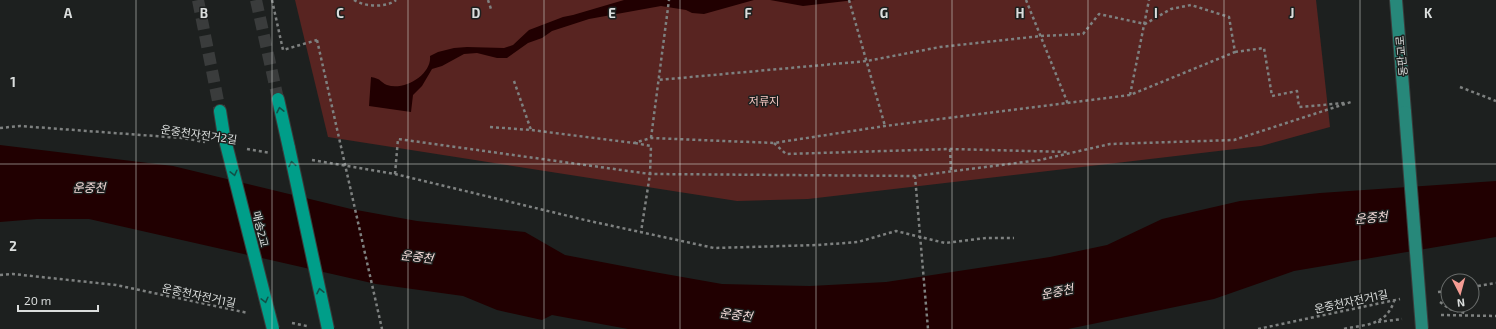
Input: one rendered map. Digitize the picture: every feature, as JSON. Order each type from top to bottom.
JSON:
[{"type":"highway","points":[[278,99],[328,329]]},
{"type":"highway","name":"매송2교","points":[[220,111],[224,136],[272,328]]},
{"type":"main road","name":"동판교로","points":[[1396,0],[1422,329]]},
{"type":"path","points":[[272,0],[283,50],[317,40],[382,329]]},
{"type":"path","points":[[354,0],[361,4],[390,4],[396,0]]},
{"type":"path","points":[[488,0],[491,8]]},
{"type":"path","points":[[652,138],[669,0]]},
{"type":"path","points":[[849,0],[885,126]]},
{"type":"path","points":[[1026,0],[1068,104]]},
{"type":"path","points":[[1130,95],[1149,0]]},
{"type":"path","points":[[658,80],[867,61],[940,47],[1041,36],[1083,34],[1098,14],[1145,24],[1171,9],[1191,5],[1229,17],[1235,52]]},
{"type":"path","points":[[395,174],[398,139],[650,174],[915,176],[1040,160],[1110,144],[1234,140],[1351,102],[1299,107],[1297,91],[1272,96],[1264,48],[1235,52],[1130,95],[885,126],[774,143],[652,138],[634,142]]},
{"type":"path","points":[[514,81],[531,130]]},
{"type":"path","points":[[1460,87],[1496,101]]},
{"type":"path","name":"운중천자전거2길","points":[[0,128],[20,126],[182,138],[212,143]]},
{"type":"path","points":[[490,127],[531,130],[634,142],[651,146],[650,174],[641,232]]},
{"type":"path","points":[[774,143],[786,154],[950,149],[1073,153]]},
{"type":"path","name":"운중천자전거2길","points":[[242,148],[273,154]]},
{"type":"path","points":[[950,149],[951,171]]},
{"type":"path","points":[[311,160],[395,174],[714,248],[818,245],[858,242],[896,231],[944,243],[986,238],[1014,238]]},
{"type":"path","points":[[915,176],[928,329]]},
{"type":"path","name":"운중천자전거1길","points":[[0,275],[13,274],[116,285],[253,314]]},
{"type":"path","points":[[1480,285],[1496,282]]},
{"type":"path","points":[[1433,293],[1440,292]]},
{"type":"path","name":"운중천자전거1길","points":[[1258,329],[1407,298]]},
{"type":"path","points":[[1344,329],[1383,320],[1390,311],[1394,300]]},
{"type":"path","points":[[1438,300],[1453,311],[1476,315]]},
{"type":"path","points":[[291,322],[314,327]]},
{"type":"green space","name":"저류지","points":[[295,0],[1316,0],[1330,127],[1261,146],[808,199],[737,201],[328,137]]},
{"type":"water","points":[[624,0],[754,0],[704,14],[692,13],[686,10],[661,6],[589,19],[552,31],[542,38],[528,43],[507,58],[497,58],[477,53],[464,54],[442,66],[432,69],[422,86],[413,95],[411,112],[369,106],[371,77],[387,85],[402,86],[416,80],[422,75],[427,69],[430,56],[438,52],[454,48],[467,47],[504,48],[513,45],[529,30],[563,17]]},
{"type":"water","points":[[770,0],[855,0],[803,6]]},
{"type":"water","name":"운중천","points":[[0,145],[173,166],[351,209],[417,221],[525,232],[565,255],[722,284],[810,286],[886,282],[1050,257],[1107,245],[1162,219],[1240,201],[1320,193],[1496,181],[1496,237],[1294,271],[1214,299],[1068,329],[628,329],[552,315],[542,320],[497,310],[463,296],[376,284],[89,219],[37,219],[0,222]]},
{"type":"tunnel","points":[[198,0],[220,111]]},
{"type":"tunnel","points":[[256,0],[278,99]]}]
